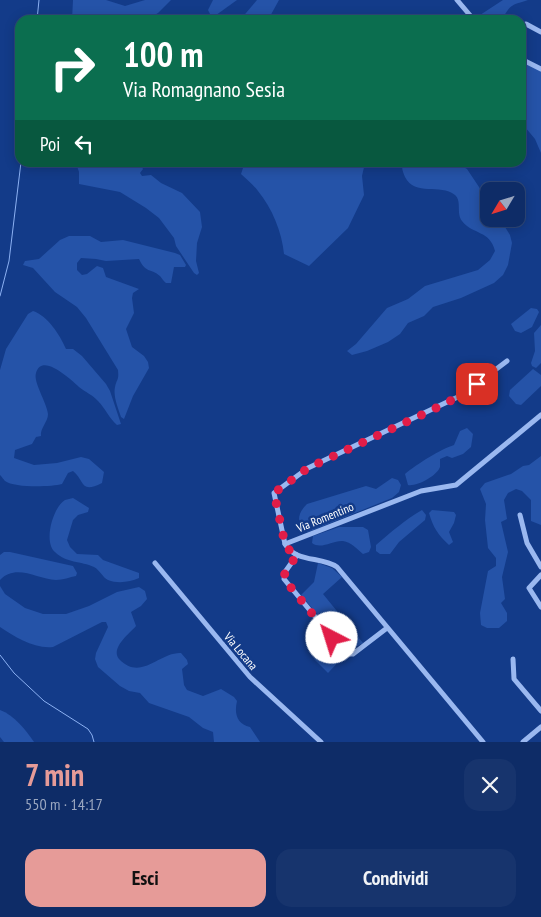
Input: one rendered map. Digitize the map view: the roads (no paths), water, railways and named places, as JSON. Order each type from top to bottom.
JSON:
[{"type":"street","points":[[457,0],[470,15]]},
{"type":"street","points":[[526,24],[541,32]]},
{"type":"street","points":[[526,62],[541,70]]},
{"type":"street","points":[[285,544],[274,493],[308,468],[462,395],[507,361]]},
{"type":"street","name":"Via Romentino","points":[[483,742],[337,567],[329,563],[297,555],[290,551],[285,544],[421,491],[459,483],[541,415]]},
{"type":"street","points":[[520,515],[529,548],[541,567]]},
{"type":"street","points":[[297,555],[285,572],[284,579],[346,654],[353,654],[387,628]]},
{"type":"street","name":"Via Locana","points":[[155,563],[250,677],[321,742]]},
{"type":"street","points":[[541,575],[530,588],[541,607]]},
{"type":"street","points":[[513,659],[514,679],[541,712]]},
{"type":"street","points":[[523,742],[541,727]]},
{"type":"waterway","points":[[38,15],[39,0]]},
{"type":"waterway","points":[[0,296],[9,261],[20,167]]},
{"type":"waterway","points":[[0,655],[14,673],[44,701],[88,729],[94,742]]}]
